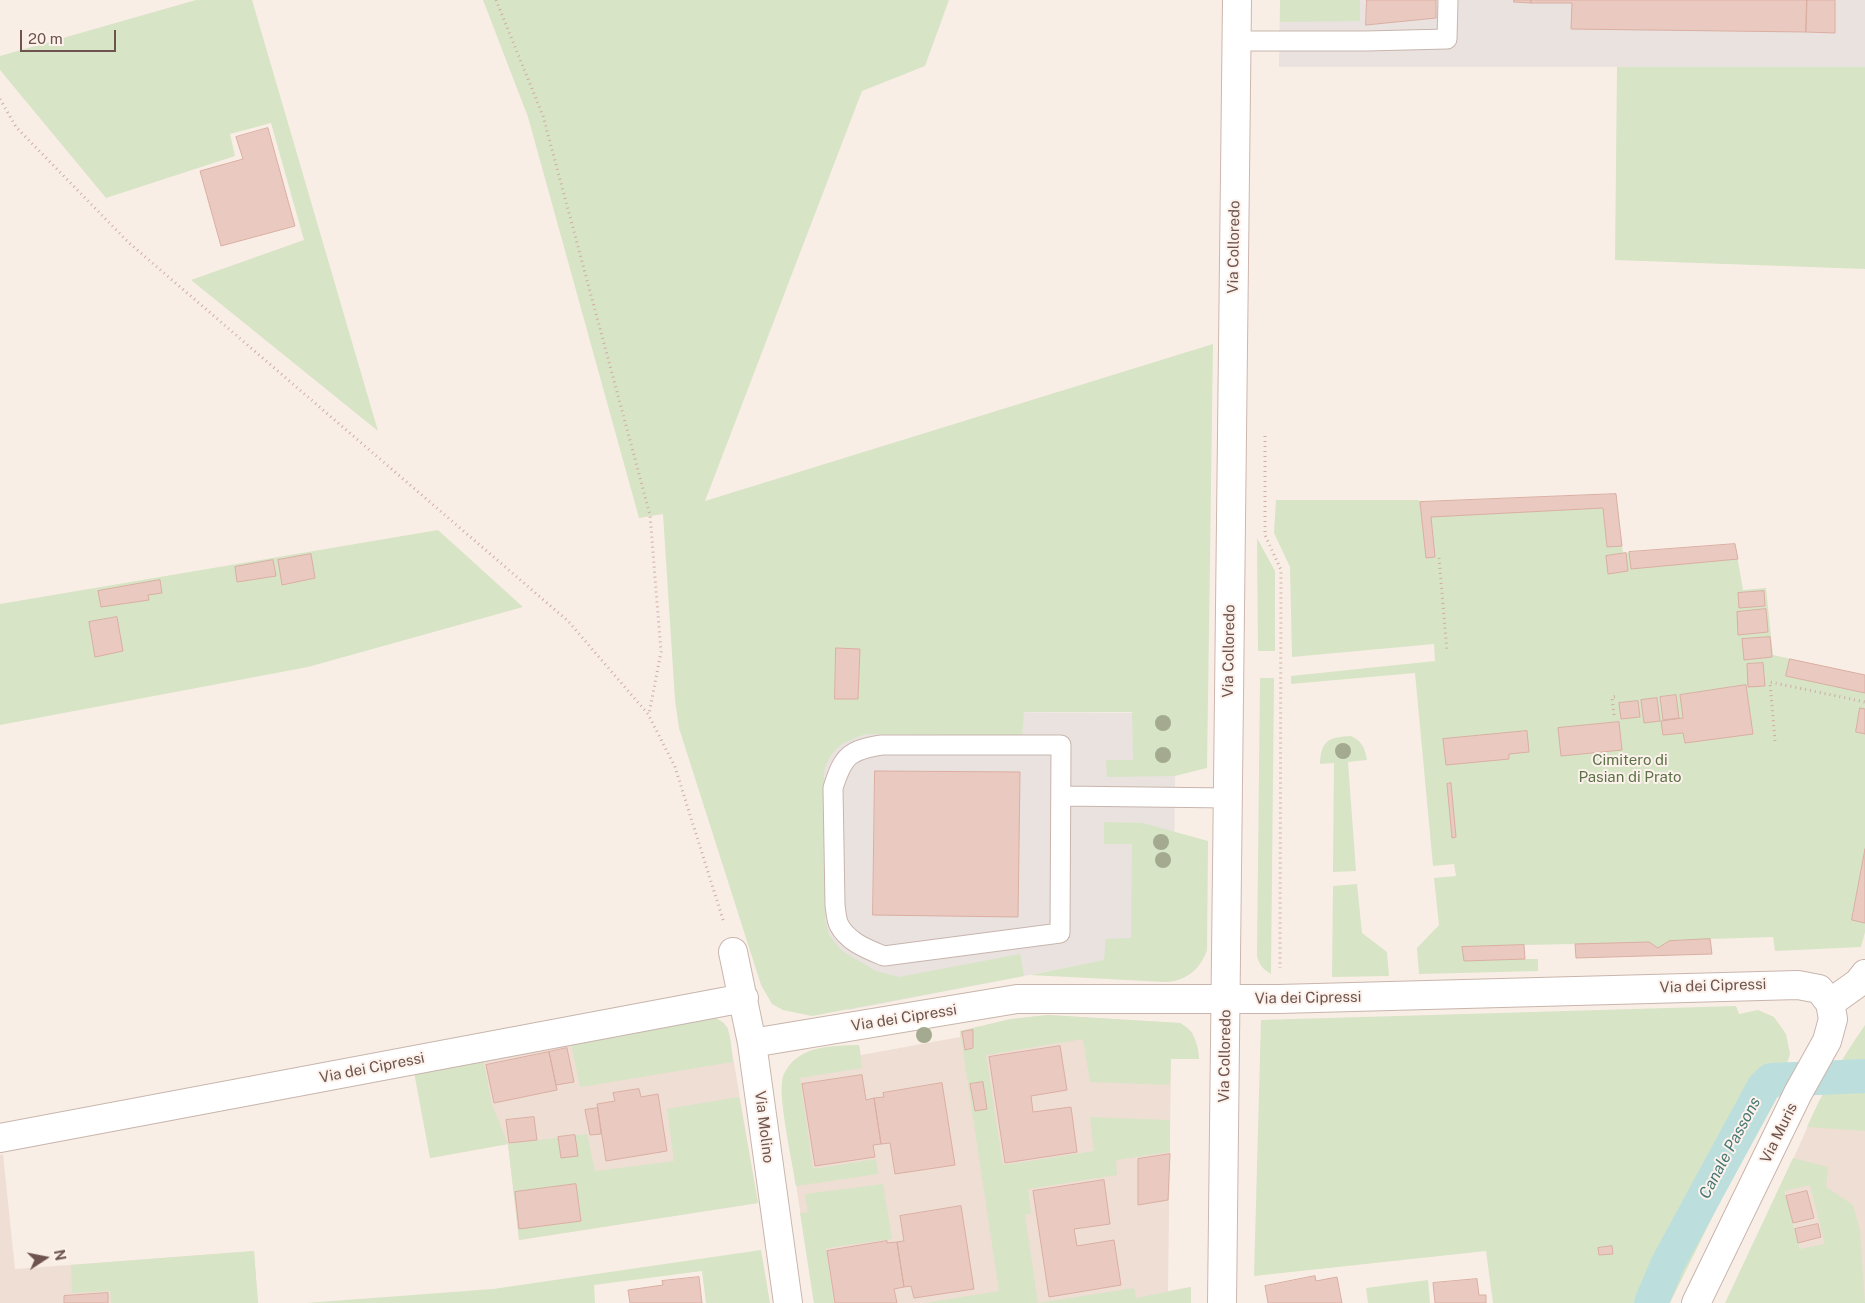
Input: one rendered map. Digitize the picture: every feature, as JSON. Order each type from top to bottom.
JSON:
[{"type":"street","name":"Via Colloredo","points":[[1222,1303],[1236,0]]},
{"type":"street","name":"Via Molino","points":[[733,952],[752,1043],[788,1303]]},
{"type":"street","points":[[1830,1003],[1858,983],[1865,974]]},
{"type":"street","name":"Via dei Cipressi","points":[[752,1043],[1017,999],[1225,1000],[1798,985],[1819,989],[1830,1003]]},
{"type":"street","name":"Via dei Cipressi","points":[[0,1138],[744,998]]},
{"type":"street","name":"Via Muris","points":[[1696,1303],[1798,1093],[1827,1041],[1833,1019],[1830,1003]]},
{"type":"lane","points":[[1236,41],[1447,39],[1448,0]]},
{"type":"lane","points":[[882,745],[1062,745],[1061,796],[1060,933],[884,956],[866,949],[850,938],[839,924],[835,905],[833,788],[839,769],[849,755],[863,748],[882,745]]},
{"type":"lane","points":[[1061,796],[1228,798]]},
{"type":"path","points":[[496,0],[543,116],[650,514],[661,652],[648,714]]},
{"type":"path","points":[[0,99],[16,127],[128,242],[568,621],[648,714],[675,767],[733,952]]},
{"type":"path","points":[[1265,436],[1265,534],[1281,570],[1279,999]]},
{"type":"path","points":[[1439,558],[1447,652]]},
{"type":"path","points":[[1775,741],[1770,682],[1865,702]]},
{"type":"path","points":[[1614,715],[1612,697],[1618,696]]},
{"type":"shaded area","points":[[1280,0],[1865,0],[1865,67],[1279,67]]},
{"type":"shaded area","points":[[719,711],[1176,713],[1173,947],[849,1010]]},
{"type":"shaded area","points":[[1048,1015],[1180,1023],[1192,1032],[1199,1059],[1171,1059],[1168,1291],[1191,1287],[1191,1303],[814,1303],[782,1092],[783,1076],[792,1062],[810,1051],[828,1047],[859,1045],[861,1055],[960,1037],[960,1031],[1011,1019]]},
{"type":"shaded area","points":[[719,1020],[728,1028],[758,1203],[519,1240],[508,1144],[430,1158],[483,1059]]},
{"type":"shaded area","points":[[1865,1098],[1865,1300],[1814,1303],[1783,1182],[1820,1099]]},
{"type":"shaded area","points":[[3,1154],[15,1269],[254,1251],[258,1303],[0,1303],[0,1155]]},
{"type":"green space","points":[[196,0],[252,0],[378,431],[191,280],[304,240],[271,123],[230,134],[235,156],[106,198],[0,70],[0,56]]},
{"type":"green space","points":[[483,0],[949,0],[925,66],[862,91],[705,501],[1213,344],[1207,768],[1175,776],[1107,777],[1106,760],[1133,760],[1132,712],[1024,712],[1022,736],[867,734],[852,739],[840,746],[830,756],[824,772],[825,920],[829,935],[842,951],[876,971],[899,977],[1020,954],[1024,976],[812,1016],[783,1010],[772,1004],[761,985],[679,728],[675,700],[663,514],[639,518],[528,117]]},
{"type":"green space","points":[[1280,0],[1360,0],[1360,21],[1280,22]]},
{"type":"green space","points":[[1617,67],[1865,67],[1865,269],[1615,260]]},
{"type":"green space","name":"Cimitero di Pasian di Prato","points":[[1616,494],[1623,553],[1735,544],[1743,590],[1766,588],[1773,655],[1865,675],[1865,932],[1861,947],[1775,951],[1773,937],[1711,939],[1712,954],[1576,958],[1575,944],[1524,945],[1525,959],[1538,959],[1538,971],[1419,974],[1417,948],[1439,925],[1434,878],[1456,876],[1454,864],[1433,866],[1415,673],[1291,684],[1291,676],[1435,661],[1434,644],[1292,657],[1290,567],[1274,533],[1276,500],[1418,500],[1421,502]]},
{"type":"green space","points":[[438,530],[523,607],[308,667],[0,725],[0,604]]},
{"type":"green space","points":[[1257,538],[1275,571],[1275,651],[1258,651]]},
{"type":"green space","points":[[1260,678],[1274,678],[1271,974],[1262,967],[1257,956]]},
{"type":"green space","points":[[1351,736],[1362,745],[1367,760],[1348,762],[1356,871],[1333,872],[1334,763],[1320,764],[1321,756],[1324,745],[1328,741],[1337,737]]},
{"type":"green space","points":[[1104,822],[1143,823],[1208,841],[1207,950],[1196,969],[1186,977],[1165,982],[1030,975],[1104,960],[1106,939],[1131,938],[1132,844],[1104,844]]},
{"type":"green space","points":[[1357,884],[1362,933],[1387,952],[1389,976],[1332,977],[1333,886]]},
{"type":"green space","points":[[1736,1006],[1739,1014],[1758,1010],[1774,1017],[1786,1034],[1790,1054],[1785,1070],[1670,1303],[1493,1303],[1486,1251],[1254,1276],[1261,1020]]},
{"type":"green space","points":[[1048,1015],[1180,1023],[1192,1033],[1198,1048],[1199,1059],[1171,1059],[1170,1085],[1090,1082],[1083,1039],[986,1055],[1003,1165],[1094,1151],[1090,1117],[1170,1120],[1170,1152],[1116,1160],[1117,1175],[1028,1189],[1031,1213],[1025,1215],[1038,1303],[924,1303],[999,1291],[960,1031],[1011,1019]]},
{"type":"green space","points":[[713,1017],[724,1024],[727,1029],[731,1041],[733,1062],[580,1087],[571,1043]]},
{"type":"green space","points":[[1865,1025],[1865,1131],[1807,1127],[1833,1075]]},
{"type":"green space","points":[[859,1045],[862,1068],[800,1078],[813,1169],[876,1159],[878,1174],[796,1186],[782,1099],[784,1073],[794,1061],[809,1051],[830,1046]]},
{"type":"green space","points":[[483,1059],[492,1105],[508,1144],[430,1158],[414,1072]]},
{"type":"green space","points":[[739,1097],[758,1203],[519,1240],[508,1144],[587,1134],[595,1171],[674,1161],[667,1109]]},
{"type":"green space","points":[[1793,1158],[1828,1167],[1826,1187],[1853,1205],[1860,1231],[1865,1303],[1725,1303]],"holes":[[[1810,1185],[1825,1244],[1800,1249],[1785,1191]]]},
{"type":"green space","points":[[883,1184],[892,1239],[826,1248],[834,1303],[814,1303],[800,1213],[808,1212],[805,1194]]},
{"type":"green space","points":[[761,1250],[770,1303],[706,1303],[702,1271],[594,1285],[595,1303],[306,1303],[493,1289]]},
{"type":"green space","points":[[254,1251],[258,1303],[111,1303],[110,1291],[72,1293],[71,1265]]},
{"type":"green space","points":[[1428,1280],[1430,1303],[1368,1303],[1366,1288]]},
{"type":"green space","points":[[1191,1287],[1191,1303],[1038,1303],[1134,1288],[1136,1298]]},
{"type":"building","points":[[1367,0],[1436,0],[1436,18],[1366,25]]},
{"type":"building","points":[[1514,0],[1531,0],[1531,3],[1514,2]]},
{"type":"building","points":[[1531,0],[1807,0],[1806,32],[1571,29],[1572,3],[1531,3]]},
{"type":"building","points":[[1807,0],[1835,0],[1835,33],[1806,32]]},
{"type":"building","points":[[268,128],[295,226],[221,246],[200,171],[243,159],[236,137]]},
{"type":"building","points":[[1616,494],[1622,546],[1607,547],[1603,508],[1431,517],[1435,557],[1426,558],[1420,502]]},
{"type":"building","points":[[1735,544],[1738,559],[1631,569],[1629,552]]},
{"type":"building","points":[[1626,553],[1628,571],[1608,574],[1606,556]]},
{"type":"building","points":[[311,554],[315,578],[282,585],[278,560]]},
{"type":"building","points":[[273,560],[276,576],[237,582],[235,567]]},
{"type":"building","points":[[160,580],[162,593],[148,595],[149,600],[101,607],[98,591]]},
{"type":"building","points":[[1764,591],[1765,606],[1739,608],[1738,593]]},
{"type":"building","points":[[1766,609],[1768,632],[1738,635],[1737,612]]},
{"type":"building","points":[[117,617],[123,651],[95,657],[89,622]]},
{"type":"building","points":[[1770,637],[1772,657],[1744,660],[1742,639]]},
{"type":"building","points":[[836,648],[860,649],[858,699],[835,699]]},
{"type":"building","points":[[1790,659],[1865,675],[1865,693],[1786,676]]},
{"type":"building","points":[[1763,663],[1765,686],[1748,687],[1747,664]]},
{"type":"building","points":[[1746,685],[1753,734],[1685,743],[1683,733],[1663,735],[1661,721],[1683,718],[1680,695]]},
{"type":"building","points":[[1676,695],[1679,718],[1663,720],[1660,697]]},
{"type":"building","points":[[1657,698],[1660,721],[1644,723],[1641,700]]},
{"type":"building","points":[[1638,701],[1640,717],[1621,719],[1619,703]]},
{"type":"building","points":[[1860,708],[1865,709],[1865,734],[1856,732]]},
{"type":"building","points":[[1619,722],[1622,750],[1561,756],[1558,728]]},
{"type":"building","points":[[1527,731],[1529,752],[1509,754],[1509,759],[1446,765],[1443,739]]},
{"type":"building","points":[[875,771],[1020,772],[1018,917],[873,915]]},
{"type":"building","points":[[1451,783],[1456,837],[1452,838],[1447,784]]},
{"type":"building","points":[[1865,849],[1865,923],[1852,920]]},
{"type":"building","points":[[1710,939],[1712,954],[1576,958],[1575,944],[1649,942],[1658,948],[1669,941]]},
{"type":"building","points":[[1524,945],[1525,959],[1464,961],[1462,947]]},
{"type":"building","points":[[973,1030],[973,1048],[965,1050],[962,1032]]},
{"type":"building","points":[[1060,1046],[1067,1090],[1031,1096],[1033,1112],[1071,1107],[1077,1152],[1005,1163],[989,1057]]},
{"type":"building","points":[[567,1048],[574,1082],[556,1085],[549,1052]]},
{"type":"building","points":[[549,1052],[557,1090],[494,1103],[486,1065]]},
{"type":"building","points":[[862,1075],[866,1100],[874,1098],[881,1144],[873,1145],[875,1157],[815,1166],[802,1084]]},
{"type":"building","points":[[983,1082],[987,1109],[975,1111],[970,1084]]},
{"type":"building","points":[[942,1083],[955,1165],[895,1174],[890,1143],[881,1144],[874,1098],[884,1097],[883,1093]]},
{"type":"building","points":[[639,1089],[641,1097],[658,1094],[667,1151],[606,1161],[597,1104],[615,1101],[613,1093]]},
{"type":"building","points":[[598,1108],[601,1134],[590,1135],[585,1110]]},
{"type":"building","points":[[534,1117],[537,1140],[509,1143],[506,1120]]},
{"type":"building","points":[[575,1135],[578,1156],[561,1158],[558,1137]]},
{"type":"building","points":[[1170,1154],[1168,1200],[1138,1205],[1138,1159]]},
{"type":"building","points":[[1104,1180],[1110,1224],[1074,1229],[1077,1246],[1114,1240],[1121,1285],[1049,1297],[1033,1191]]},
{"type":"building","points":[[576,1184],[581,1221],[519,1229],[515,1192]]},
{"type":"building","points":[[1807,1191],[1814,1218],[1793,1223],[1786,1196]]},
{"type":"building","points":[[961,1206],[974,1289],[914,1298],[911,1286],[904,1287],[897,1242],[904,1241],[900,1216]]},
{"type":"building","points":[[1818,1224],[1821,1237],[1798,1243],[1795,1229]]},
{"type":"building","points":[[887,1241],[887,1243],[897,1242],[904,1287],[894,1289],[897,1303],[835,1303],[827,1251]]},
{"type":"building","points":[[1612,1246],[1613,1254],[1599,1255],[1598,1248]]},
{"type":"building","points":[[1315,1276],[1316,1281],[1337,1277],[1342,1303],[1268,1303],[1265,1286]]},
{"type":"building","points":[[699,1277],[702,1303],[630,1303],[628,1290],[663,1285],[662,1281]]},
{"type":"building","points":[[1477,1279],[1479,1295],[1486,1295],[1486,1303],[1435,1303],[1433,1283]]},
{"type":"building","points":[[108,1293],[108,1303],[64,1303],[64,1296]]},
{"type":"waterway","name":"Canale Passons","points":[[1651,1303],[1668,1263],[1763,1088],[1771,1080],[1865,1076]]}]
